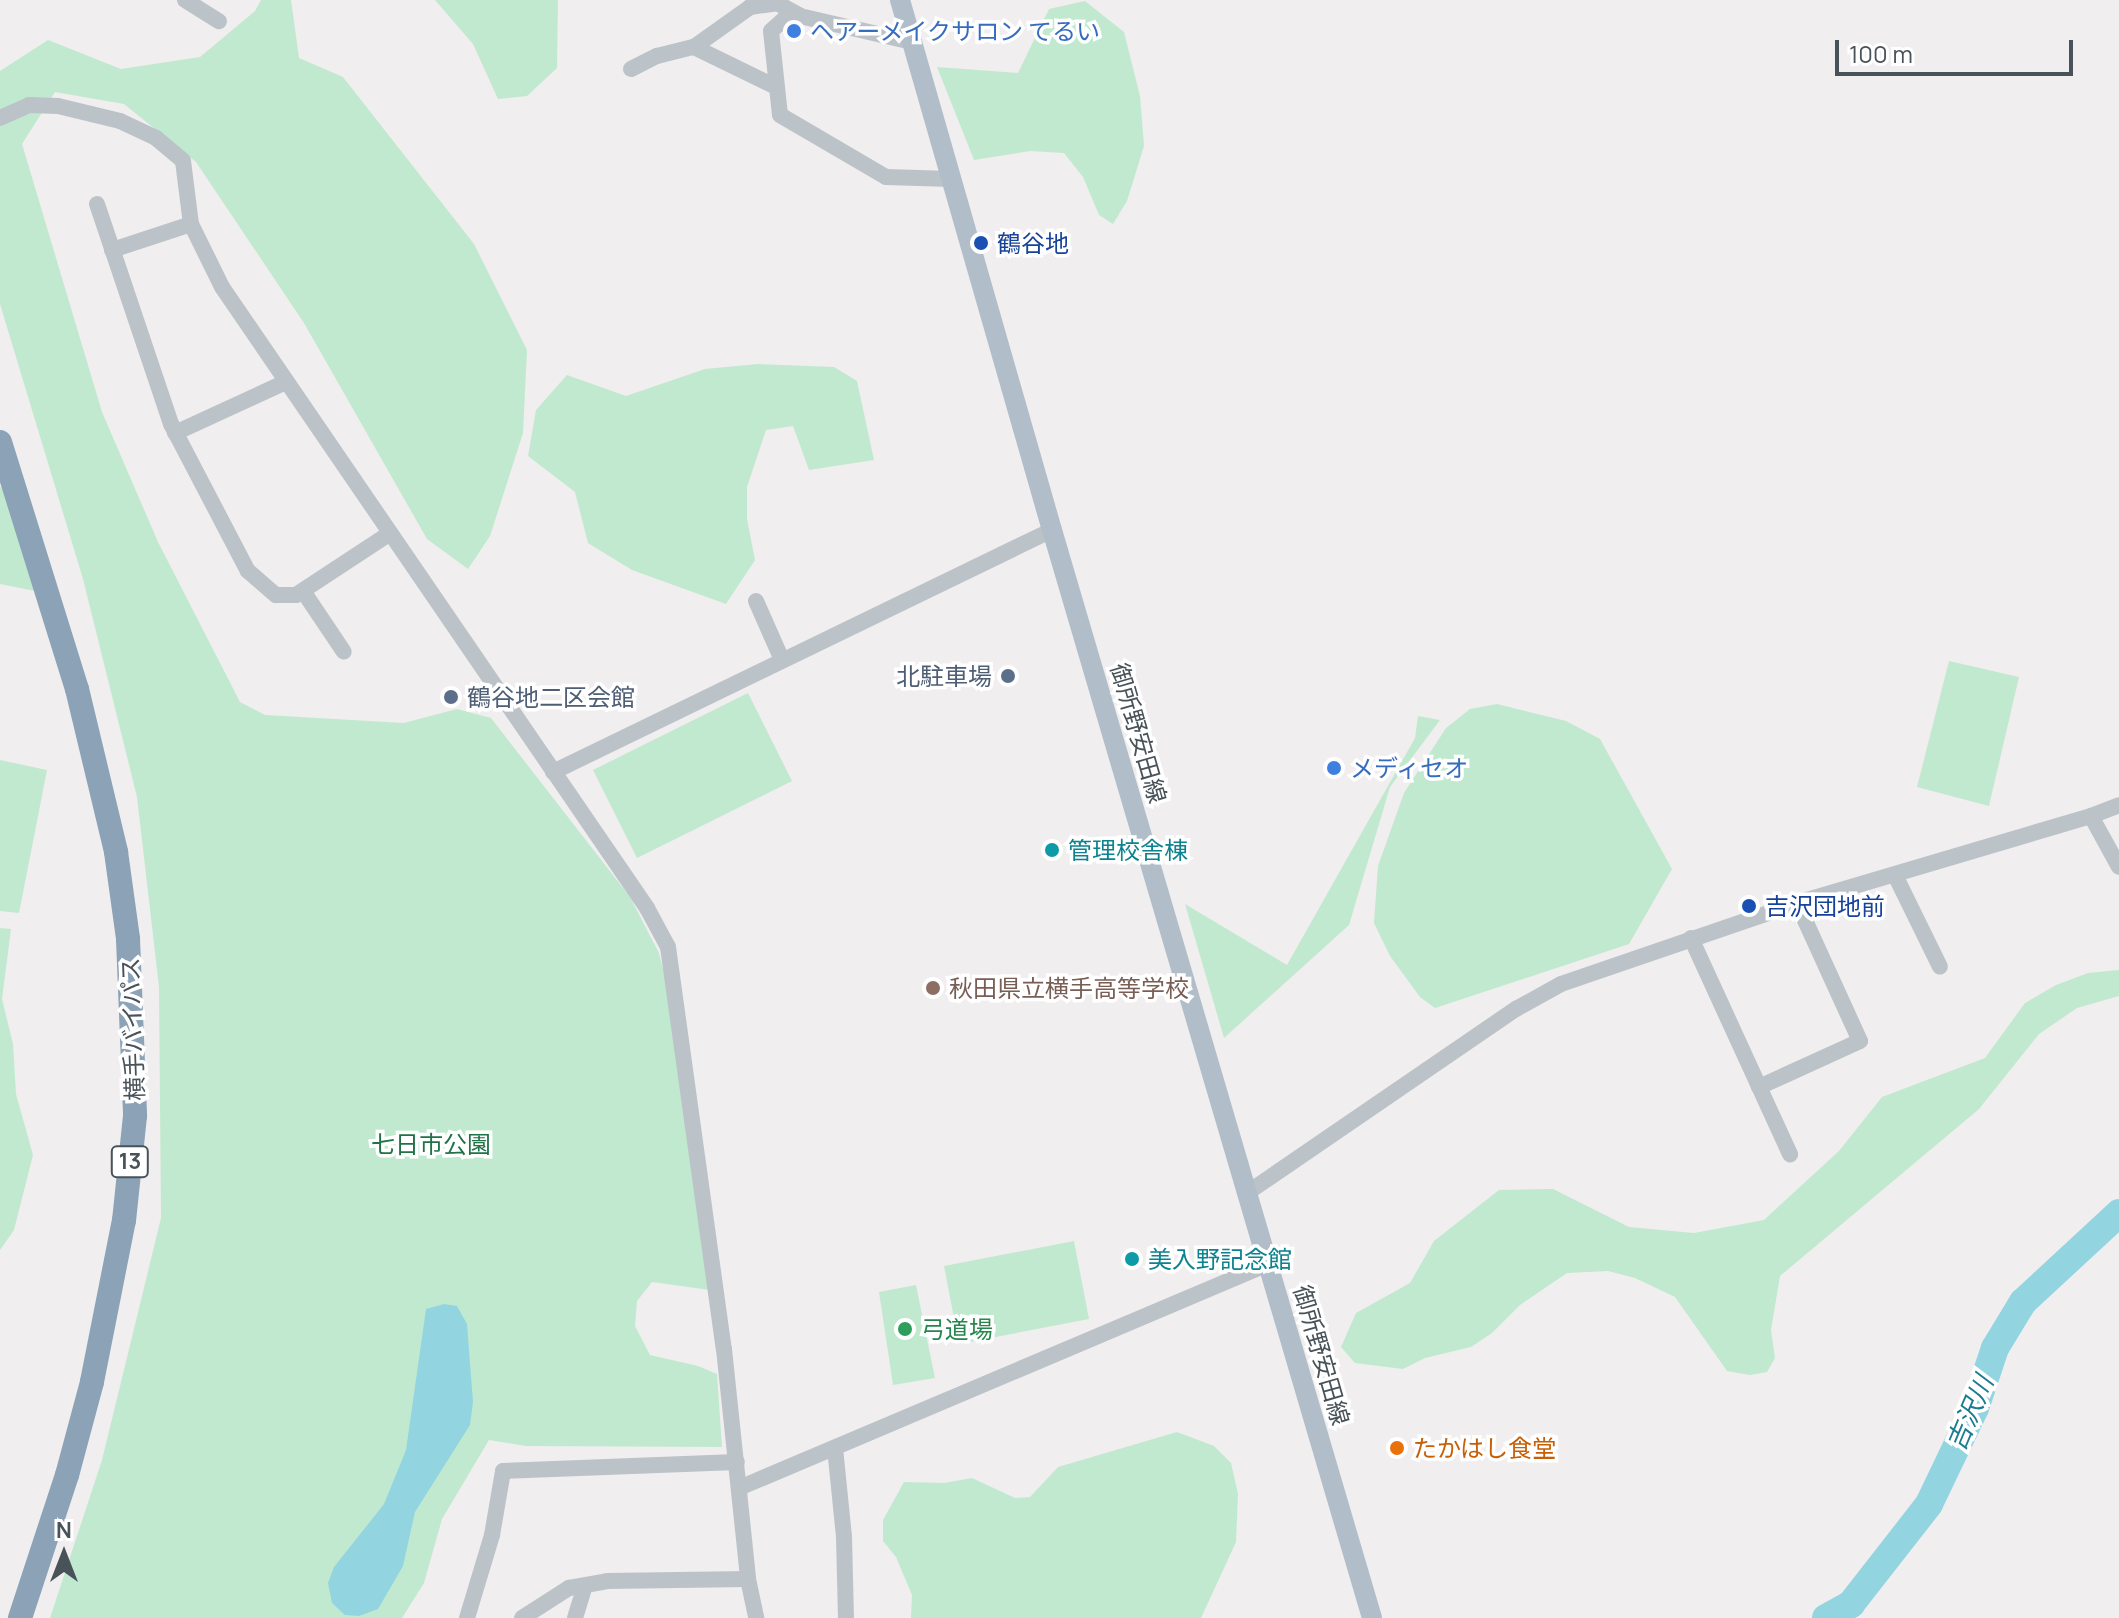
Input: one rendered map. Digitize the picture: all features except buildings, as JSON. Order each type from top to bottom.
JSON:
[{"type":"highway","name":"横手バイパス","points":[[0,442],[77,689],[116,852],[128,939],[135,1116],[124,1220],[92,1382],[67,1475],[20,1618]]},
{"type":"main road","name":"御所野安田線","points":[[900,0],[1052,530],[1372,1618]]},
{"type":"street","points":[[185,0],[219,21]]},
{"type":"street","points":[[631,69],[657,56],[694,47],[750,7],[777,3],[792,12],[912,42]]},
{"type":"street","points":[[792,12],[771,31],[780,115],[886,177],[951,179]]},
{"type":"street","points":[[694,47],[776,87]]},
{"type":"street","points":[[0,118],[29,105],[58,106],[120,121],[156,138],[183,161],[191,224],[222,287],[647,908],[668,947],[737,1462],[748,1579],[756,1618]]},
{"type":"street","points":[[97,204],[175,433],[248,571],[276,595],[296,595],[389,534]]},
{"type":"street","points":[[112,250],[191,224]]},
{"type":"street","points":[[175,433],[286,382]]},
{"type":"street","points":[[553,772],[1052,530]]},
{"type":"street","points":[[303,591],[344,652]]},
{"type":"street","points":[[756,601],[782,660]]},
{"type":"street","points":[[1247,1193],[1516,1009],[1561,984],[1797,903],[2119,805]]},
{"type":"street","points":[[2091,816],[2119,867]]},
{"type":"street","points":[[1895,875],[1940,967]]},
{"type":"street","points":[[1759,1087],[1860,1041],[1797,903]]},
{"type":"street","points":[[1691,938],[1790,1154]]},
{"type":"street","points":[[739,1488],[1268,1264]]},
{"type":"street","points":[[835,1448],[844,1537],[846,1618]]},
{"type":"street","points":[[467,1618],[492,1535],[503,1471],[737,1462]]},
{"type":"street","points":[[522,1618],[569,1588],[607,1581],[748,1579]]},
{"type":"street","points":[[575,1618],[585,1585]]},
{"type":"green space","name":"七日市公園","points":[[261,0],[291,0],[299,58],[343,77],[474,244],[527,350],[523,433],[490,536],[468,569],[427,539],[304,323],[196,162],[124,104],[55,92],[22,144],[102,412],[158,542],[240,702],[265,715],[404,723],[457,709],[491,718],[630,897],[659,953],[669,992],[710,1290],[652,1282],[637,1301],[635,1326],[650,1355],[698,1366],[717,1374],[722,1447],[526,1446],[489,1440],[442,1519],[424,1583],[402,1618],[50,1618],[102,1460],[161,1218],[159,987],[137,797],[83,579],[0,304],[0,71],[48,40],[121,69],[200,57],[255,11]]},
{"type":"green space","points":[[435,0],[558,0],[557,68],[527,96],[498,99],[473,44]]},
{"type":"green space","points":[[1085,1],[1124,32],[1140,96],[1144,146],[1127,201],[1113,224],[1099,215],[1083,177],[1064,153],[1030,151],[974,160],[937,67],[1018,73],[1049,9]]},
{"type":"green space","points":[[758,364],[834,367],[857,381],[874,460],[809,470],[793,426],[766,430],[747,487],[747,519],[755,560],[726,604],[632,570],[588,543],[575,492],[528,456],[536,410],[567,375],[626,396],[705,369]]},
{"type":"green space","points":[[0,487],[4,488],[40,592],[0,584]]},
{"type":"green space","points":[[1949,661],[2019,677],[1989,806],[1917,787]]},
{"type":"green space","points":[[748,693],[792,781],[637,858],[593,770]]},
{"type":"green space","points":[[1497,704],[1566,721],[1600,739],[1672,869],[1629,944],[1435,1008],[1420,997],[1390,956],[1374,923],[1378,866],[1404,793],[1446,728],[1470,709]]},
{"type":"green space","points":[[1418,716],[1440,720],[1390,787],[1349,925],[1224,1038],[1185,904],[1287,965],[1415,738]]},
{"type":"green space","points":[[0,760],[47,770],[19,913],[0,911]]},
{"type":"green space","points":[[0,928],[11,929],[2,999],[13,1044],[16,1094],[33,1155],[14,1230],[0,1250]]},
{"type":"green space","points":[[2119,970],[2119,996],[2077,1008],[2039,1034],[1979,1109],[1780,1276],[1771,1330],[1775,1358],[1767,1372],[1750,1375],[1727,1371],[1675,1297],[1635,1278],[1608,1271],[1567,1273],[1520,1305],[1492,1333],[1471,1347],[1425,1358],[1403,1369],[1355,1363],[1341,1347],[1356,1313],[1410,1283],[1434,1241],[1499,1190],[1553,1189],[1629,1227],[1694,1233],[1764,1220],[1839,1151],[1882,1097],[1985,1058],[2025,1003],[2056,985],[2088,973]]},
{"type":"green space","points":[[1074,1241],[1089,1319],[959,1344],[944,1266]]},
{"type":"green space","name":"弓道場","points":[[916,1285],[935,1378],[893,1385],[879,1292]]},
{"type":"green space","points":[[1177,1432],[1214,1446],[1231,1463],[1238,1494],[1236,1542],[1201,1618],[911,1618],[912,1595],[896,1557],[883,1541],[883,1520],[904,1482],[944,1483],[972,1478],[1015,1498],[1030,1497],[1058,1467]]},
{"type":"water","points":[[444,1304],[457,1306],[467,1324],[473,1402],[470,1425],[415,1512],[403,1566],[378,1609],[359,1616],[345,1615],[332,1603],[328,1583],[334,1567],[384,1504],[406,1450],[426,1309]]},
{"type":"waterway","name":"吉沢川","points":[[1826,1618],[1851,1604],[1929,1504],[1975,1408],[1995,1348],[2023,1302],[2119,1213]]},
{"type":"place","name":"ヘアーメイクサロン てるい","points":[[794,31]]},
{"type":"place","name":"鶴谷地","points":[[981,243]]},
{"type":"place","name":"北駐車場","points":[[1008,676]]},
{"type":"place","name":"鶴谷地二区会館","points":[[451,697]]},
{"type":"place","name":"メディセオ","points":[[1334,768]]},
{"type":"place","name":"管理校舎棟","points":[[1052,850]]},
{"type":"place","name":"吉沢団地前","points":[[1749,906]]},
{"type":"place","name":"秋田県立横手高等学校","points":[[933,988]]},
{"type":"place","name":"美入野記念館","points":[[1132,1259]]},
{"type":"place","name":"弓道場","points":[[905,1329]]},
{"type":"place","name":"たかはし食堂","points":[[1397,1448]]}]
